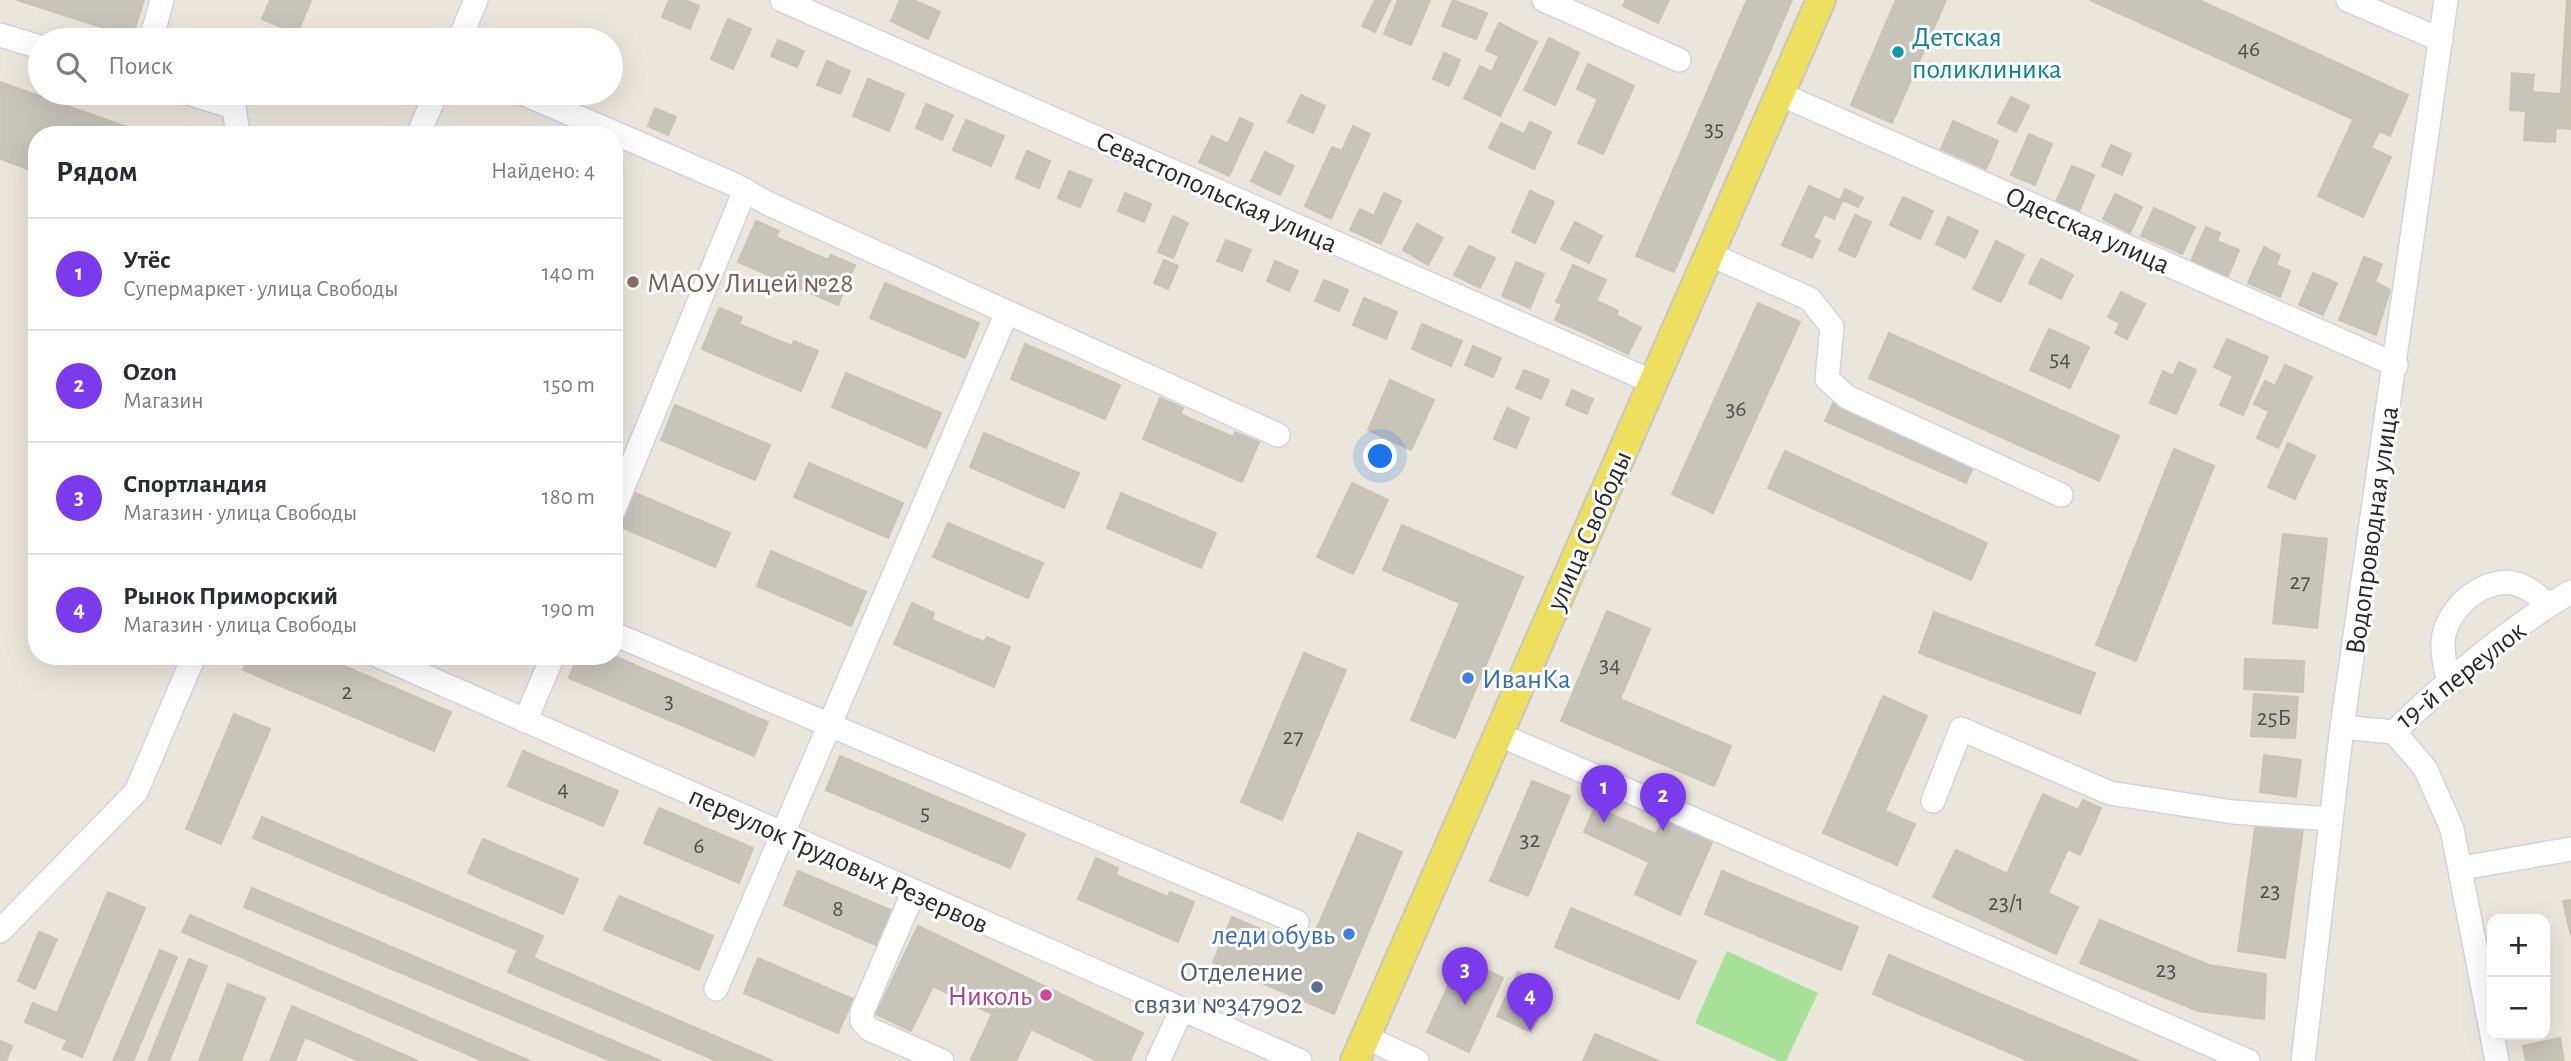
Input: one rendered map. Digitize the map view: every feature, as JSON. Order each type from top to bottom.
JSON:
[{"type":"main road","name":"улица Свободы","points":[[1360,1049],[1821,0]]},
{"type":"street","points":[[154,28],[162,0]]},
{"type":"street","points":[[464,28],[476,0]]},
{"type":"street","name":"Севастопольская улица","points":[[782,0],[1653,382]]},
{"type":"street","points":[[1544,0],[1679,60]]},
{"type":"street","points":[[2348,0],[2441,40]]},
{"type":"street","name":"Водопроводная улица","points":[[2303,1061],[2342,727],[2396,365],[2446,0]]},
{"type":"street","points":[[0,35],[28,43]]},
{"type":"street","name":"Одесская улица","points":[[1780,94],[2396,365]]},
{"type":"street","points":[[227,105],[234,107],[237,126]]},
{"type":"street","points":[[422,126],[431,105]]},
{"type":"street","points":[[550,105],[598,126]]},
{"type":"street","points":[[623,137],[745,190],[1278,435]]},
{"type":"street","points":[[623,487],[745,190]]},
{"type":"street","points":[[1709,254],[1810,299],[1832,327],[1827,379],[1847,397],[2061,495]]},
{"type":"street","points":[[716,989],[1007,312]]},
{"type":"street","points":[[2448,680],[2443,641],[2452,614],[2473,593],[2497,583],[2522,585],[2549,605]]},
{"type":"street","name":"19-й переулок","points":[[2342,727],[2394,732],[2448,680],[2549,605],[2571,592]]},
{"type":"street","points":[[623,638],[1297,922]]},
{"type":"street","points":[[0,931],[135,792],[190,665]]},
{"type":"street","name":"переулок Трудовых Резервов","points":[[400,665],[1300,1061]]},
{"type":"street","points":[[526,720],[549,665]]},
{"type":"street","points":[[1933,801],[1961,729],[2110,793],[2233,812],[2331,819]]},
{"type":"street","points":[[2394,732],[2425,768],[2452,829],[2462,868],[2487,1007]]},
{"type":"street","points":[[1498,734],[2248,1061]]},
{"type":"street","points":[[2462,868],[2571,849]]},
{"type":"street","points":[[914,891],[862,1012],[862,1021],[869,1029],[942,1061]]},
{"type":"street","points":[[1158,1061],[1182,1009]]},
{"type":"street","points":[[2493,1040],[2497,1061]]},
{"type":"street","points":[[1360,1049],[1417,1061]]},
{"type":"green space","points":[[1727,951],[1818,993],[1786,1061],[1779,1061],[1695,1023]]},
{"type":"building","points":[[17,0],[144,0],[135,28],[104,28]]},
{"type":"building","points":[[270,0],[311,0],[299,28],[283,28],[262,19]]},
{"type":"building","points":[[669,0],[685,0],[699,6],[690,29],[662,17]]},
{"type":"building","points":[[900,0],[914,0],[940,12],[928,39],[891,21]]},
{"type":"building","points":[[1375,0],[1390,1],[1375,32],[1362,26]]},
{"type":"building","points":[[1398,0],[1430,0],[1411,45],[1384,34]]},
{"type":"building","points":[[1453,0],[1487,13],[1476,39],[1442,26]]},
{"type":"building","points":[[1626,0],[1669,0],[1658,23],[1623,6]]},
{"type":"building","points":[[1747,0],[1792,0],[1674,272],[1636,256]]},
{"type":"building","name":"Детская поликлиника","points":[[1896,0],[1946,0],[1892,123],[1851,105]]},
{"type":"building","points":[[2090,0],[2199,0],[2408,95],[2390,136]]},
{"type":"building","points":[[2567,0],[2571,0],[2571,129],[2556,128],[2555,142],[2524,140],[2526,111],[2510,110],[2512,73],[2534,75],[2532,92],[2561,94]]},
{"type":"building","points":[[728,19],[751,29],[733,69],[711,59]]},
{"type":"building","points":[[1499,23],[1537,42],[1500,116],[1464,98],[1480,66],[1492,72],[1499,56],[1486,50]]},
{"type":"building","points":[[1549,38],[1579,53],[1555,105],[1524,90]]},
{"type":"building","points":[[778,40],[804,51],[797,67],[771,56]]},
{"type":"building","points":[[1444,53],[1460,60],[1449,86],[1433,79]]},
{"type":"building","points":[[827,61],[850,71],[840,94],[817,85]]},
{"type":"building","points":[[1588,64],[1634,86],[1603,154],[1578,143],[1598,99],[1577,89]]},
{"type":"building","points":[[868,79],[904,94],[889,131],[853,116]]},
{"type":"building","points":[[0,82],[28,92],[28,105],[65,105],[124,126],[28,126],[28,169],[0,159]]},
{"type":"building","points":[[1301,95],[1325,106],[1313,133],[1288,122]]},
{"type":"building","points":[[2011,97],[2029,106],[2016,132],[1998,123]]},
{"type":"building","points":[[926,104],[953,115],[942,140],[916,128]]},
{"type":"building","points":[[655,108],[676,117],[668,135],[648,126]]},
{"type":"building","points":[[1240,118],[1253,124],[1229,176],[1199,162],[1212,136],[1228,144]]},
{"type":"building","points":[[966,120],[1004,136],[991,166],[953,150]]},
{"type":"building","points":[[2353,120],[2379,132],[2371,148],[2391,157],[2363,217],[2318,196]]},
{"type":"building","points":[[1953,121],[1998,141],[1986,169],[1941,149]]},
{"type":"building","points":[[1530,122],[1551,132],[1534,169],[1489,148],[1501,123],[1524,134]]},
{"type":"building","points":[[1353,126],[1370,134],[1331,219],[1305,206],[1332,147],[1342,151]]},
{"type":"building","points":[[2029,134],[2052,144],[2035,185],[2011,175]]},
{"type":"building","points":[[2111,145],[2131,154],[2122,175],[2102,166]]},
{"type":"building","points":[[1027,151],[1050,161],[1039,188],[1016,178]]},
{"type":"building","points":[[1265,152],[1294,166],[1280,195],[1251,181]]},
{"type":"building","points":[[2072,166],[2094,175],[2079,212],[2056,202]]},
{"type":"building","points":[[1069,171],[1092,180],[1080,207],[1058,198]]},
{"type":"building","points":[[1809,186],[1842,201],[1834,219],[1824,214],[1813,238],[1820,241],[1812,258],[1782,245]]},
{"type":"building","points":[[1845,189],[1863,198],[1858,207],[1841,199]]},
{"type":"building","points":[[1530,191],[1554,202],[1535,243],[1512,232]]},
{"type":"building","points":[[1125,193],[1151,204],[1144,222],[1118,211]]},
{"type":"building","points":[[1384,193],[1401,201],[1381,244],[1350,230],[1360,209],[1374,216]]},
{"type":"building","points":[[2115,194],[2142,207],[2130,233],[2103,219]]},
{"type":"building","points":[[1903,197],[1933,211],[1920,239],[1890,225]]},
{"type":"building","points":[[2154,208],[2195,227],[2182,254],[2141,236]]},
{"type":"building","points":[[1855,215],[1871,222],[1855,257],[1839,250]]},
{"type":"building","points":[[1173,216],[1188,223],[1173,258],[1158,252]]},
{"type":"building","points":[[1948,217],[1978,231],[1965,258],[1936,244]]},
{"type":"building","points":[[756,221],[779,231],[776,237],[828,260],[831,255],[855,265],[838,305],[738,262]]},
{"type":"building","points":[[1575,222],[1602,236],[1589,263],[1561,249]]},
{"type":"building","points":[[1417,224],[1443,238],[1428,265],[1403,250]]},
{"type":"building","points":[[2206,227],[2220,233],[2217,241],[2239,250],[2228,276],[2191,261]]},
{"type":"building","points":[[1226,240],[1251,250],[1242,271],[1217,261]]},
{"type":"building","points":[[1996,241],[2024,255],[2001,302],[1973,289]]},
{"type":"building","points":[[1469,246],[1495,258],[1480,288],[1454,275]]},
{"type":"building","points":[[2264,247],[2280,255],[2276,265],[2290,271],[2280,297],[2248,283]]},
{"type":"building","points":[[2364,257],[2382,264],[2375,282],[2390,290],[2376,335],[2339,320]]},
{"type":"building","points":[[2041,259],[2073,275],[2061,299],[2029,283]]},
{"type":"building","points":[[1164,260],[1178,266],[1168,289],[1154,283]]},
{"type":"building","points":[[1275,261],[1298,271],[1289,291],[1267,281]]},
{"type":"building","points":[[1516,262],[1544,274],[1530,308],[1502,296]]},
{"type":"building","points":[[1573,265],[1606,280],[1582,332],[1555,320],[1562,304],[1556,302]]},
{"type":"building","points":[[2313,273],[2337,283],[2323,315],[2299,305]]},
{"type":"building","points":[[1324,280],[1348,290],[1339,311],[1315,301]]},
{"type":"building","points":[[885,283],[979,323],[965,358],[870,318]]},
{"type":"building","points":[[2121,292],[2145,304],[2127,339],[2115,333],[2120,323],[2108,317]]},
{"type":"building","points":[[1364,298],[1397,312],[1386,339],[1353,325]]},
{"type":"building","points":[[1597,301],[1618,311],[1616,315],[1641,328],[1628,354],[1582,332]]},
{"type":"building","points":[[1758,303],[1800,322],[1713,513],[1672,494]]},
{"type":"building","points":[[719,308],[742,317],[739,324],[792,346],[794,341],[818,351],[801,391],[702,349]]},
{"type":"building","points":[[1422,324],[1462,341],[1451,366],[1412,349]]},
{"type":"building","points":[[2049,329],[2089,347],[2070,388],[2030,370]]},
{"type":"building","points":[[1889,333],[2119,436],[2099,481],[1869,378]]},
{"type":"building","points":[[2227,339],[2268,357],[2243,415],[2220,405],[2233,376],[2214,367]]},
{"type":"building","points":[[1025,344],[1120,385],[1105,419],[1011,379]]},
{"type":"building","points":[[1473,346],[1501,358],[1493,377],[1465,365]]},
{"type":"building","points":[[2179,362],[2196,370],[2176,414],[2150,403],[2163,371],[2173,376]]},
{"type":"building","points":[[2285,365],[2312,377],[2278,448],[2257,438],[2269,411],[2254,404],[2265,381],[2275,386]]},
{"type":"building","points":[[1524,370],[1549,380],[1541,399],[1516,388]]},
{"type":"building","points":[[846,373],[941,413],[926,448],[832,407]]},
{"type":"building","points":[[1390,380],[1434,400],[1411,450],[1368,430]]},
{"type":"building","points":[[1572,390],[1593,399],[1587,414],[1566,405]]},
{"type":"building","points":[[1160,398],[1183,408],[1180,414],[1233,437],[1235,432],[1259,442],[1242,482],[1143,439]]},
{"type":"building","points":[[1833,403],[1974,465],[1966,483],[1825,421]]},
{"type":"building","points":[[675,405],[770,445],[755,480],[661,440]]},
{"type":"building","points":[[1507,408],[1529,418],[1516,448],[1494,439]]},
{"type":"building","points":[[984,433],[1079,473],[1064,508],[970,467]]},
{"type":"building","points":[[2288,443],[2315,456],[2295,499],[2268,487]]},
{"type":"building","points":[[2174,449],[2214,466],[2136,661],[2096,645]]},
{"type":"building","points":[[1785,451],[1987,543],[1971,580],[1768,488]]},
{"type":"building","points":[[809,463],[903,503],[888,538],[794,497]]},
{"type":"building","points":[[1352,483],[1388,500],[1353,574],[1317,557]]},
{"type":"building","points":[[635,493],[730,533],[715,567],[623,528]]},
{"type":"building","points":[[1121,493],[1216,533],[1201,568],[1107,528]]},
{"type":"building","points":[[948,523],[1043,563],[1028,598],[933,557]]},
{"type":"building","points":[[1402,525],[1523,577],[1455,738],[1411,720],[1460,603],[1383,570]]},
{"type":"building","points":[[2283,534],[2327,539],[2317,628],[2273,623]]},
{"type":"building","points":[[771,551],[866,592],[851,626],[757,586]]},
{"type":"building","points":[[912,603],[934,613],[932,620],[984,642],[987,637],[1010,647],[994,687],[894,644]]},
{"type":"building","points":[[1607,611],[1650,629],[1620,699],[1731,746],[1714,786],[1561,721]]},
{"type":"building","points":[[1934,612],[2095,673],[2080,714],[1919,653]]},
{"type":"building","points":[[1304,653],[1346,670],[1282,820],[1241,802]]},
{"type":"building","points":[[2245,659],[2304,661],[2303,692],[2244,689]]},
{"type":"building","points":[[623,660],[768,722],[754,756],[569,678],[574,665],[623,665]]},
{"type":"building","points":[[245,665],[342,665],[451,712],[434,751],[243,670]]},
{"type":"building","points":[[2254,694],[2298,697],[2295,738],[2251,736]]},
{"type":"building","points":[[1883,696],[1927,716],[1885,811],[1915,824],[1897,865],[1823,833]]},
{"type":"building","points":[[234,714],[270,729],[221,844],[186,829]]},
{"type":"building","points":[[523,751],[618,791],[603,826],[508,786]]},
{"type":"building","points":[[2264,755],[2301,760],[2296,797],[2260,792]]},
{"type":"building","points":[[840,756],[1025,834],[1010,868],[826,790]]},
{"type":"building","points":[[1532,781],[1570,796],[1528,896],[1490,881]]},
{"type":"building","points":[[2043,794],[2078,810],[2083,800],[2101,808],[2080,855],[2068,849],[2048,893],[2007,874]]},
{"type":"building","points":[[1595,807],[1656,834],[1664,818],[1713,840],[1680,915],[1635,894],[1649,862],[1584,832]]},
{"type":"building","points":[[659,808],[753,848],[739,883],[644,843]]},
{"type":"building","points":[[262,817],[543,936],[534,957],[253,838]]},
{"type":"building","points":[[2256,822],[2303,829],[2285,958],[2238,951]]},
{"type":"building","points":[[1358,833],[1402,852],[1334,1014],[1213,962],[1232,917],[1308,949]]},
{"type":"building","points":[[483,839],[578,879],[563,914],[468,873]]},
{"type":"building","points":[[1956,850],[2078,907],[2056,954],[1933,897]]},
{"type":"building","points":[[1096,858],[1118,868],[1116,875],[1168,897],[1170,892],[1194,902],[1178,942],[1078,899]]},
{"type":"building","points":[[798,871],[893,911],[878,946],[784,905]]},
{"type":"building","points":[[1722,871],[1858,927],[1841,970],[1705,914]]},
{"type":"building","points":[[252,888],[661,1061],[611,1061],[244,907]]},
{"type":"building","points":[[108,892],[127,900],[67,1040],[25,1022],[33,1003],[57,1013]]},
{"type":"building","points":[[619,896],[713,936],[699,970],[604,930]]},
{"type":"building","points":[[127,900],[145,908],[82,1057],[63,1049]]},
{"type":"building","points":[[2571,900],[2571,936],[2563,901]]},
{"type":"building","points":[[1571,908],[1696,961],[1679,999],[1555,947]]},
{"type":"building","points":[[190,915],[530,1061],[483,1061],[182,932]]},
{"type":"building","points":[[2100,920],[2209,965],[2266,974],[2264,1019],[2198,1011],[2080,963]]},
{"type":"building","points":[[918,926],[1143,1033],[1130,1061],[1098,1061],[1031,1029],[1016,1061],[975,1061],[971,1059],[992,1014],[933,986],[911,1031],[876,1014]]},
{"type":"building","points":[[39,932],[57,939],[35,989],[18,981]]},
{"type":"building","points":[[160,950],[177,957],[133,1061],[113,1061]]},
{"type":"building","points":[[517,951],[773,1061],[717,1061],[508,972]]},
{"type":"building","points":[[1889,955],[2139,1061],[2029,1061],[1873,994]]},
{"type":"building","points":[[758,958],[853,999],[838,1033],[744,993]]},
{"type":"building","points":[[1461,958],[1503,978],[1469,1052],[1427,1032]]},
{"type":"building","points":[[189,959],[207,966],[169,1061],[148,1061]]},
{"type":"building","points":[[1518,972],[1543,984],[1536,1000],[1545,1004],[1531,1032],[1497,1016]]},
{"type":"building","points":[[228,984],[265,998],[241,1061],[199,1061]]},
{"type":"building","points":[[292,1006],[418,1061],[359,1061],[305,1037],[295,1061],[270,1061]]},
{"type":"building","points":[[1595,1034],[1659,1061],[1583,1061]]},
{"type":"building","points":[[2560,1038],[2564,1061],[2526,1061],[2523,1046]]},
{"type":"building","points":[[0,1041],[12,1046],[6,1061],[0,1061]]},
{"type":"place","name":"Детская поликлиника","points":[[1898,52]]},
{"type":"place","name":"МАОУ Лицей №28","points":[[633,282]]},
{"type":"place","name":"ИванКа","points":[[1468,678]]},
{"type":"place","name":"Утёс","points":[[1604,823]]},
{"type":"place","name":"Ozon","points":[[1663,831]]},
{"type":"place","name":"леди обувь","points":[[1349,934]]},
{"type":"place","name":"Отделение связи №347902","points":[[1317,987]]},
{"type":"place","name":"Николь","points":[[1046,995]]},
{"type":"place","name":"Спортландия","points":[[1465,1005]]},
{"type":"place","name":"Рынок Приморский","points":[[1530,1031]]}]
